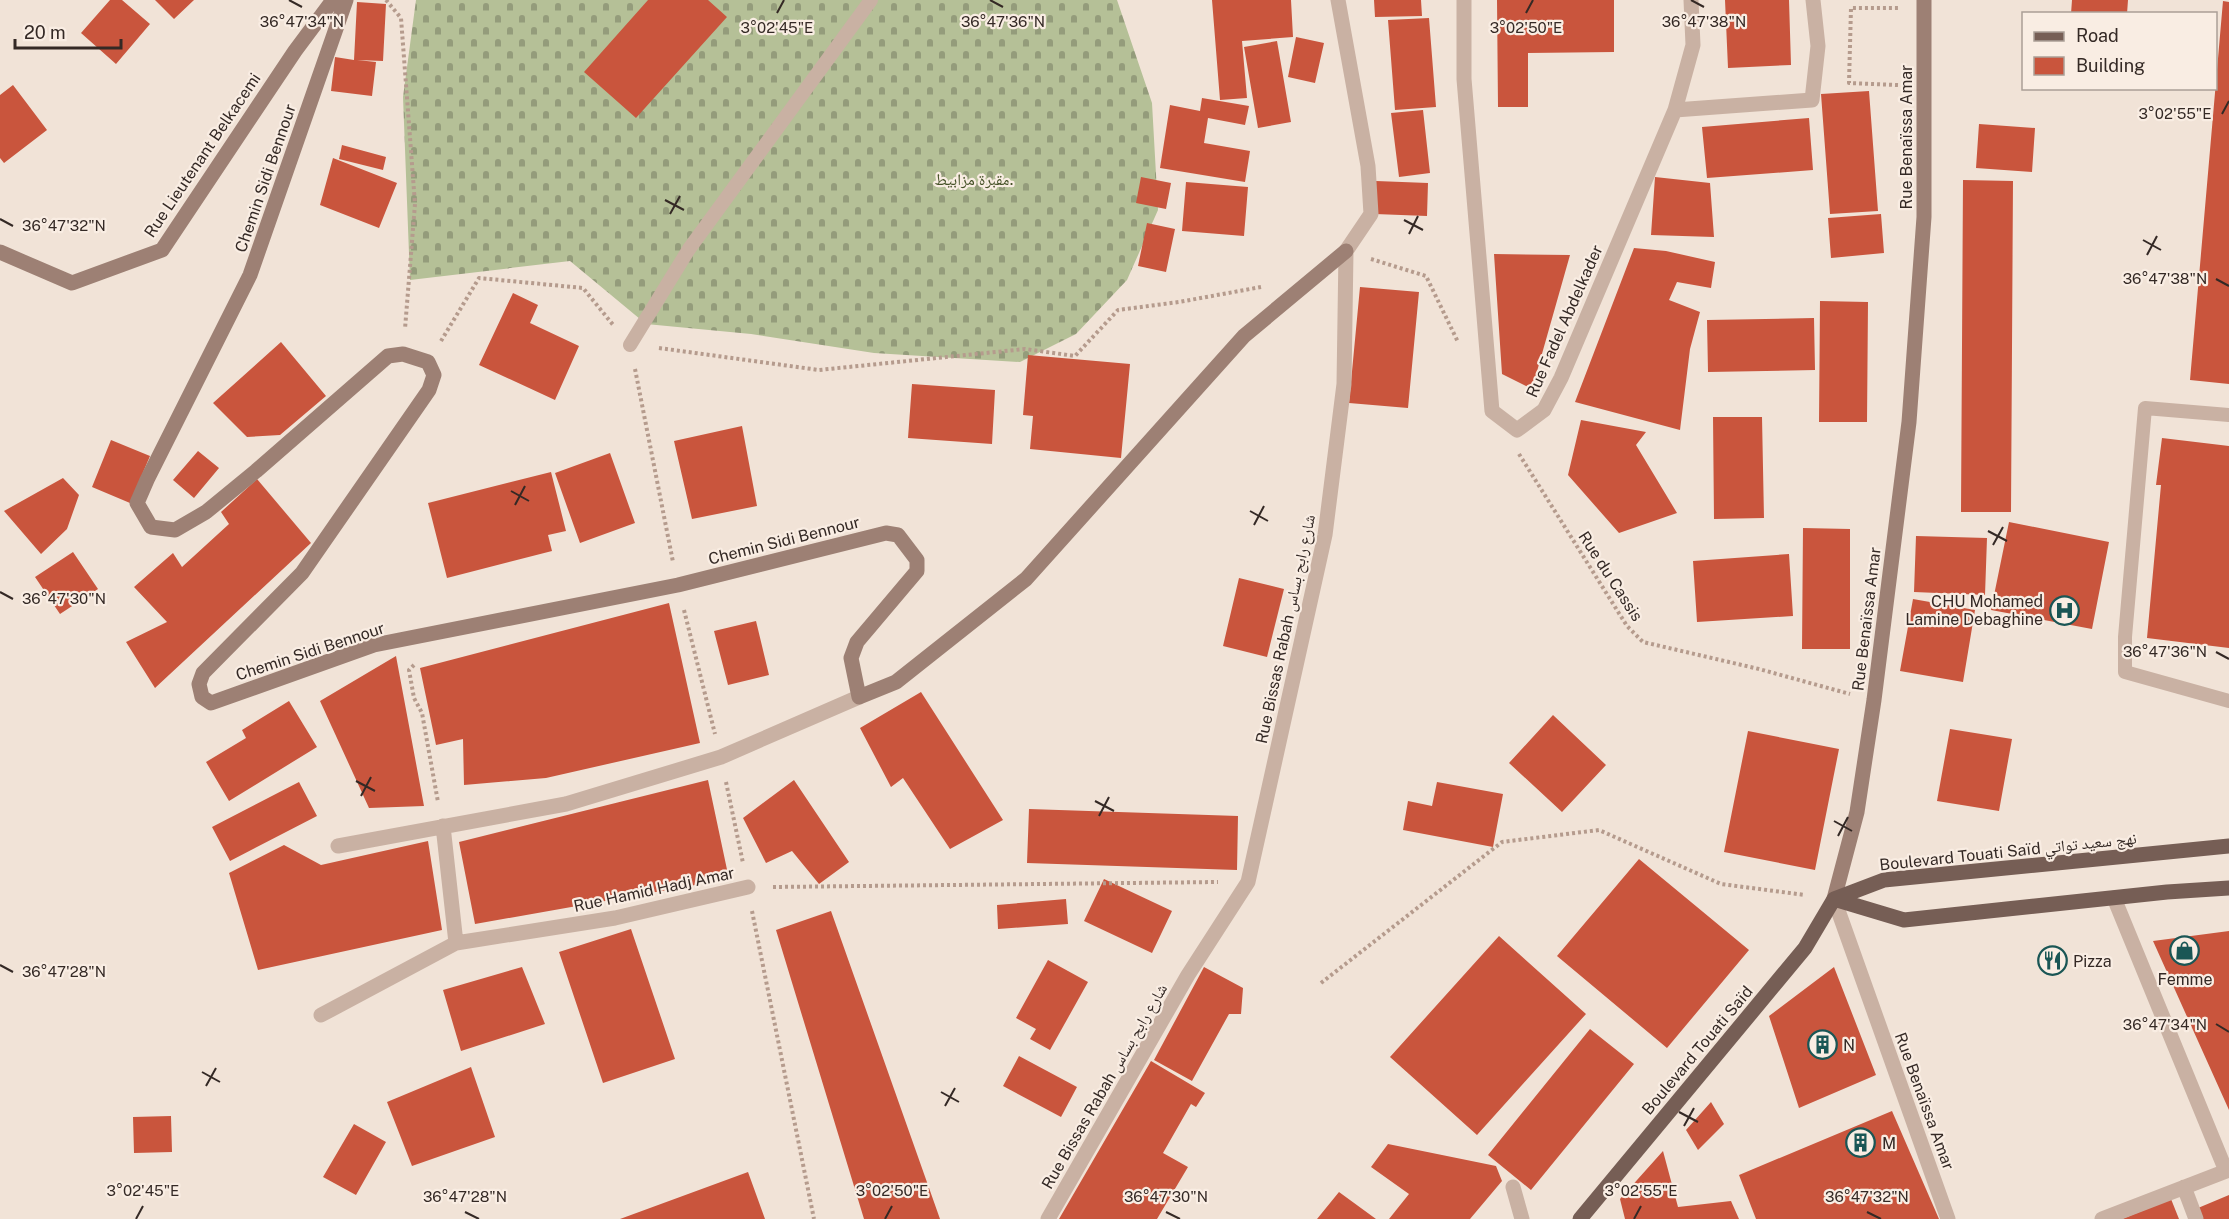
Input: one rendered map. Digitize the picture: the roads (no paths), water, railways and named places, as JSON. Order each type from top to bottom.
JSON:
[{"type":"main road","name":"Boulevard Touati Saïd نهج سعيد تواتي","points":[[1834,899],[1884,880],[2229,846]]},
{"type":"main road","points":[[1834,899],[1904,920],[2229,888]]},
{"type":"main road","name":"Boulevard Touati Saïd","points":[[1580,1219],[1805,948],[1834,899]]},
{"type":"street","name":"Rue Lieutenant Belkacemi","points":[[0,252],[72,283],[162,250],[295,51],[333,0]]},
{"type":"street","name":"Chemin Sidi Bennour","points":[[346,0],[250,275],[137,503],[151,528],[175,530],[206,512],[388,356],[403,354],[428,362],[434,375],[429,390],[302,573],[203,673],[199,684],[202,697],[211,703],[374,645],[678,585],[886,533],[898,535],[917,560],[917,571],[857,642],[851,658],[859,697]]},
{"type":"street","points":[[338,846],[566,804],[721,757],[896,682],[1026,579],[1244,336],[1346,251],[1371,214],[1368,166],[1338,0]]},
{"type":"street","name":"Rue Fadel Abdelkader","points":[[1464,0],[1464,79],[1492,411],[1516,430],[1545,410],[1561,378],[1675,110],[1693,45],[1691,0]]},
{"type":"street","points":[[1675,110],[1812,100],[1818,46],[1813,0]]},
{"type":"street","name":"Rue Benaïssa Amar","points":[[1924,4],[1924,217],[1909,422],[1874,700],[1857,812],[1834,899],[1948,1219]]},
{"type":"street","name":"Rue Bissas Rabah شارع رابح بساس","points":[[1048,1219],[1188,975],[1248,882],[1325,535],[1344,384],[1346,251]]},
{"type":"street","points":[[443,826],[456,943]]},
{"type":"street","name":"Rue Hamid Hadj Amar","points":[[321,1015],[456,943],[615,918],[748,887]]},
{"type":"street","points":[[2102,1219],[2228,1170],[2114,898]]},
{"type":"street","points":[[1513,1187],[1522,1219]]},
{"type":"street","points":[[2184,1187],[2196,1219]]},
{"type":"lane","points":[[630,345],[689,249],[871,0]]},
{"type":"lane","points":[[2229,415],[2145,408],[2125,637],[2125,672],[2229,701]]},
{"type":"place","name":"CHU Mohamed Lamine Debaghine","points":[[2064,610]]},
{"type":"place","name":"Femme","points":[[2185,951]]},
{"type":"place","name":"Pizza","points":[[2052,961]]},
{"type":"place","name":"N","points":[[1822,1045]]},
{"type":"place","name":"M","points":[[1861,1143]]},
{"type":"park label","name":"مقبرة مزابيط.","points":[[974,179]]}]
